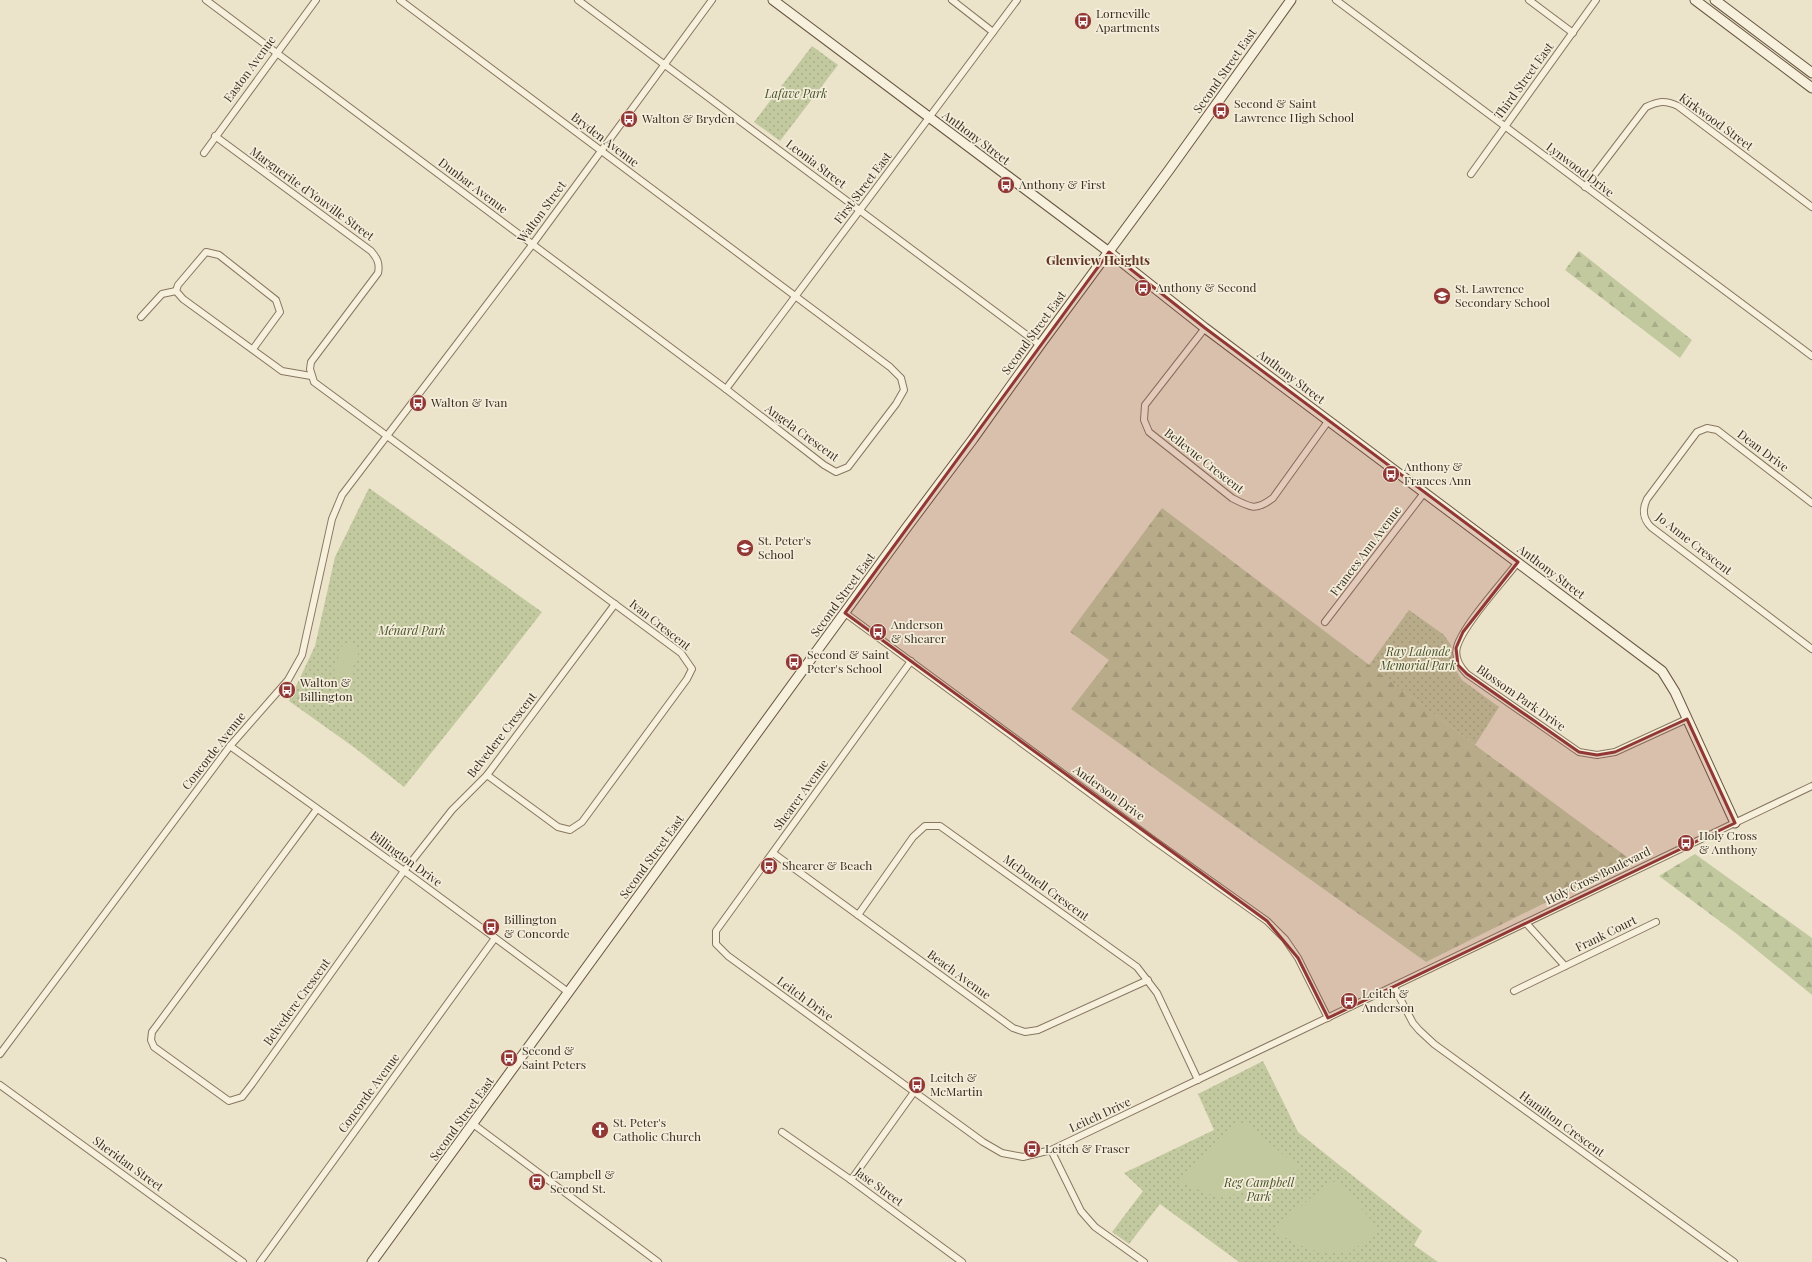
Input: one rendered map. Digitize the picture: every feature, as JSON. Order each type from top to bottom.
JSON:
[{"type":"main road","name":"Anthony Street","points":[[773,0],[1109,252],[1205,328],[1662,671],[1675,692],[1735,823]]},
{"type":"main road","name":"Second Street East","points":[[372,1262],[1169,170],[1291,0]]},
{"type":"main road","points":[[1695,0],[1812,88]]},
{"type":"main road","points":[[1715,0],[1812,73]]},
{"type":"street","name":"Dunbar Avenue","points":[[206,0],[726,390]]},
{"type":"street","name":"Easton Avenue","points":[[204,152],[276,52],[316,0]]},
{"type":"street","name":"Bryden Avenue","points":[[400,0],[796,297]]},
{"type":"street","name":"Leonia Street","points":[[578,0],[1040,345]]},
{"type":"street","name":"Walton Street","points":[[386,436],[532,245],[712,0]]},
{"type":"street","points":[[952,0],[993,32]]},
{"type":"street","name":"First Street East","points":[[726,390],[1017,0]]},
{"type":"street","name":"Lynwood Drive","points":[[1336,0],[1812,356]]},
{"type":"street","points":[[1529,0],[1573,33]]},
{"type":"street","name":"Third Street East","points":[[1471,174],[1596,0]]},
{"type":"street","name":"Kirkwood Street","points":[[1585,187],[1646,107],[1658,101],[1667,101],[1678,106],[1812,207]]},
{"type":"street","name":"Marguerite d'Youville Street","points":[[215,136],[371,251],[377,258],[379,266],[378,273],[311,362],[311,376]]},
{"type":"street","points":[[176,291],[178,285],[206,252],[219,255],[276,300],[280,312],[253,349]]},
{"type":"street","points":[[176,291],[183,299],[282,371],[311,376],[318,387],[386,436]]},
{"type":"street","points":[[141,317],[162,294],[176,291]]},
{"type":"street","name":"Angela Crescent","points":[[726,390],[824,465],[836,472],[848,466],[896,404],[904,390],[901,378],[890,367],[796,297]]},
{"type":"street","name":"Bellevue Crescent","points":[[1205,328],[1145,405],[1144,420],[1149,432],[1232,498],[1247,506],[1261,507],[1273,498],[1329,420]]},
{"type":"street","name":"Dean Drive","points":[[1697,432],[1706,428],[1716,429],[1812,503]]},
{"type":"street","name":"Jo Anne Crescent","points":[[1697,432],[1646,501],[1644,512],[1646,520],[1651,527],[1812,649]]},
{"type":"street","name":"Ivan Crescent","points":[[386,436],[681,653],[692,669],[687,679],[582,822],[570,830],[558,827],[487,775]]},
{"type":"street","name":"Concorde Avenue","points":[[0,1054],[230,746],[288,680],[302,655],[332,519],[342,495],[386,436]]},
{"type":"street","name":"Frances Ann Avenue","points":[[1325,622],[1424,493]]},
{"type":"street","name":"Blossom Park Drive","points":[[1518,562],[1463,632],[1456,648],[1458,665],[1467,674],[1579,752],[1597,755],[1615,752],[1687,719]]},
{"type":"street","name":"Belvedere Crescent","points":[[317,809],[152,1032],[151,1040],[154,1047],[229,1101],[242,1097],[404,871],[452,810],[487,775],[615,604]]},
{"type":"street","name":"Anderson Drive","points":[[845,614],[1156,842],[1267,921],[1285,939],[1298,958],[1328,1018]]},
{"type":"street","name":"Shearer Avenue","points":[[716,944],[716,931],[911,661]]},
{"type":"street","name":"Billington Drive","points":[[230,746],[404,871],[568,992]]},
{"type":"street","name":"Holy Cross Boulevard","points":[[1394,987],[1812,786]]},
{"type":"street","name":"McDonell Crescent","points":[[858,915],[914,837],[925,826],[940,826],[1137,967],[1157,993],[1198,1080]]},
{"type":"street","name":"Beach Avenue","points":[[773,853],[1013,1028],[1025,1032],[1038,1030],[1148,980]]},
{"type":"street","name":"Frank Court","points":[[1514,991],[1656,922]]},
{"type":"street","points":[[1526,923],[1565,966]]},
{"type":"street","name":"Concorde Avenue","points":[[260,1262],[495,938]]},
{"type":"street","name":"Leitch Drive","points":[[716,944],[728,956],[983,1142],[1002,1153],[1023,1157],[1051,1150],[1394,987]]},
{"type":"street","name":"Hamilton Crescent","points":[[1394,987],[1416,1026],[1434,1044],[1734,1262]]},
{"type":"street","name":"Sheridan Street","points":[[0,1085],[243,1262]]},
{"type":"street","points":[[851,1180],[914,1092]]},
{"type":"street","points":[[473,1124],[658,1262]]},
{"type":"street","name":"Jase Street","points":[[782,1132],[851,1180],[962,1262]]},
{"type":"street","points":[[1051,1150],[1081,1211],[1095,1227],[1144,1262]]},
{"type":"highlighted area","points":[[1109,252],[1205,328],[1518,562],[1463,632],[1456,648],[1458,665],[1467,674],[1579,752],[1597,755],[1615,752],[1687,719],[1735,823],[1328,1018],[1298,958],[1267,921],[845,613]]},
{"type":"green space","name":"Lafave Park","points":[[812,46],[838,65],[780,141],[754,122]]},
{"type":"green space","points":[[1579,251],[1692,340],[1680,358],[1565,270]]},
{"type":"green space","name":"Ménard Park","points":[[369,488],[542,612],[404,787],[355,748],[289,701],[315,646],[335,557]]},
{"type":"green space","points":[[1162,508],[1475,745],[1631,860],[1426,962],[1071,709],[1109,660],[1070,632]]},
{"type":"green space","name":"Ray Lalonde Memorial Park","points":[[1409,610],[1444,635],[1451,645],[1454,668],[1462,680],[1499,707],[1475,745],[1369,665]]},
{"type":"green space","points":[[343,643],[360,648],[349,679],[333,674]]},
{"type":"green space","points":[[1695,854],[1812,938],[1812,995],[1737,934],[1659,876]]},
{"type":"green space","name":"Reg Campbell Park","points":[[1263,1061],[1298,1132],[1422,1231],[1414,1245],[1438,1262],[1239,1262],[1160,1204],[1129,1244],[1112,1232],[1143,1191],[1124,1173],[1214,1130],[1198,1094]]},
{"type":"green space","points":[[1238,1124],[1247,1124],[1300,1169],[1268,1189],[1217,1197],[1177,1181]]},
{"type":"green space","points":[[1329,1182],[1337,1182],[1342,1186],[1379,1229],[1350,1253],[1310,1250],[1272,1231]]},
{"type":"place","name":"Lorneville Apartments","points":[[1083,21]]},
{"type":"place","name":"Second & Saint Lawrence High School","points":[[1221,111]]},
{"type":"place","name":"Walton & Bryden","points":[[629,119]]},
{"type":"place","name":"Anthony & First","points":[[1006,185]]},
{"type":"place","name":"Anthony & Second","points":[[1143,288]]},
{"type":"place","name":"St. Lawrence Secondary School","points":[[1442,296]]},
{"type":"place","name":"Walton & Ivan","points":[[418,403]]},
{"type":"place","name":"Anthony & Frances Ann","points":[[1391,474]]},
{"type":"place","name":"St. Peter's School","points":[[745,548]]},
{"type":"place","name":"Anderson & Shearer","points":[[878,632]]},
{"type":"place","name":"Second & Saint Peter's School","points":[[794,662]]},
{"type":"place","name":"Walton & Billington","points":[[287,690]]},
{"type":"place","name":"Holy Cross & Anthony","points":[[1686,843]]},
{"type":"place","name":"Shearer & Beach","points":[[769,866]]},
{"type":"place","name":"Billington & Concorde","points":[[491,927]]},
{"type":"place","name":"Leitch & Anderson","points":[[1349,1001]]},
{"type":"place","name":"Second & Saint Peters","points":[[509,1058]]},
{"type":"place","name":"Leitch & McMartin","points":[[917,1085]]},
{"type":"place","name":"St. Peter's Catholic Church","points":[[600,1130]]},
{"type":"place","name":"Leitch & Fraser","points":[[1032,1149]]},
{"type":"place","name":"Campbell & Second St.","points":[[537,1182]]},
{"type":"district","name":"Glenview Heights","points":[[1098,260]]}]
